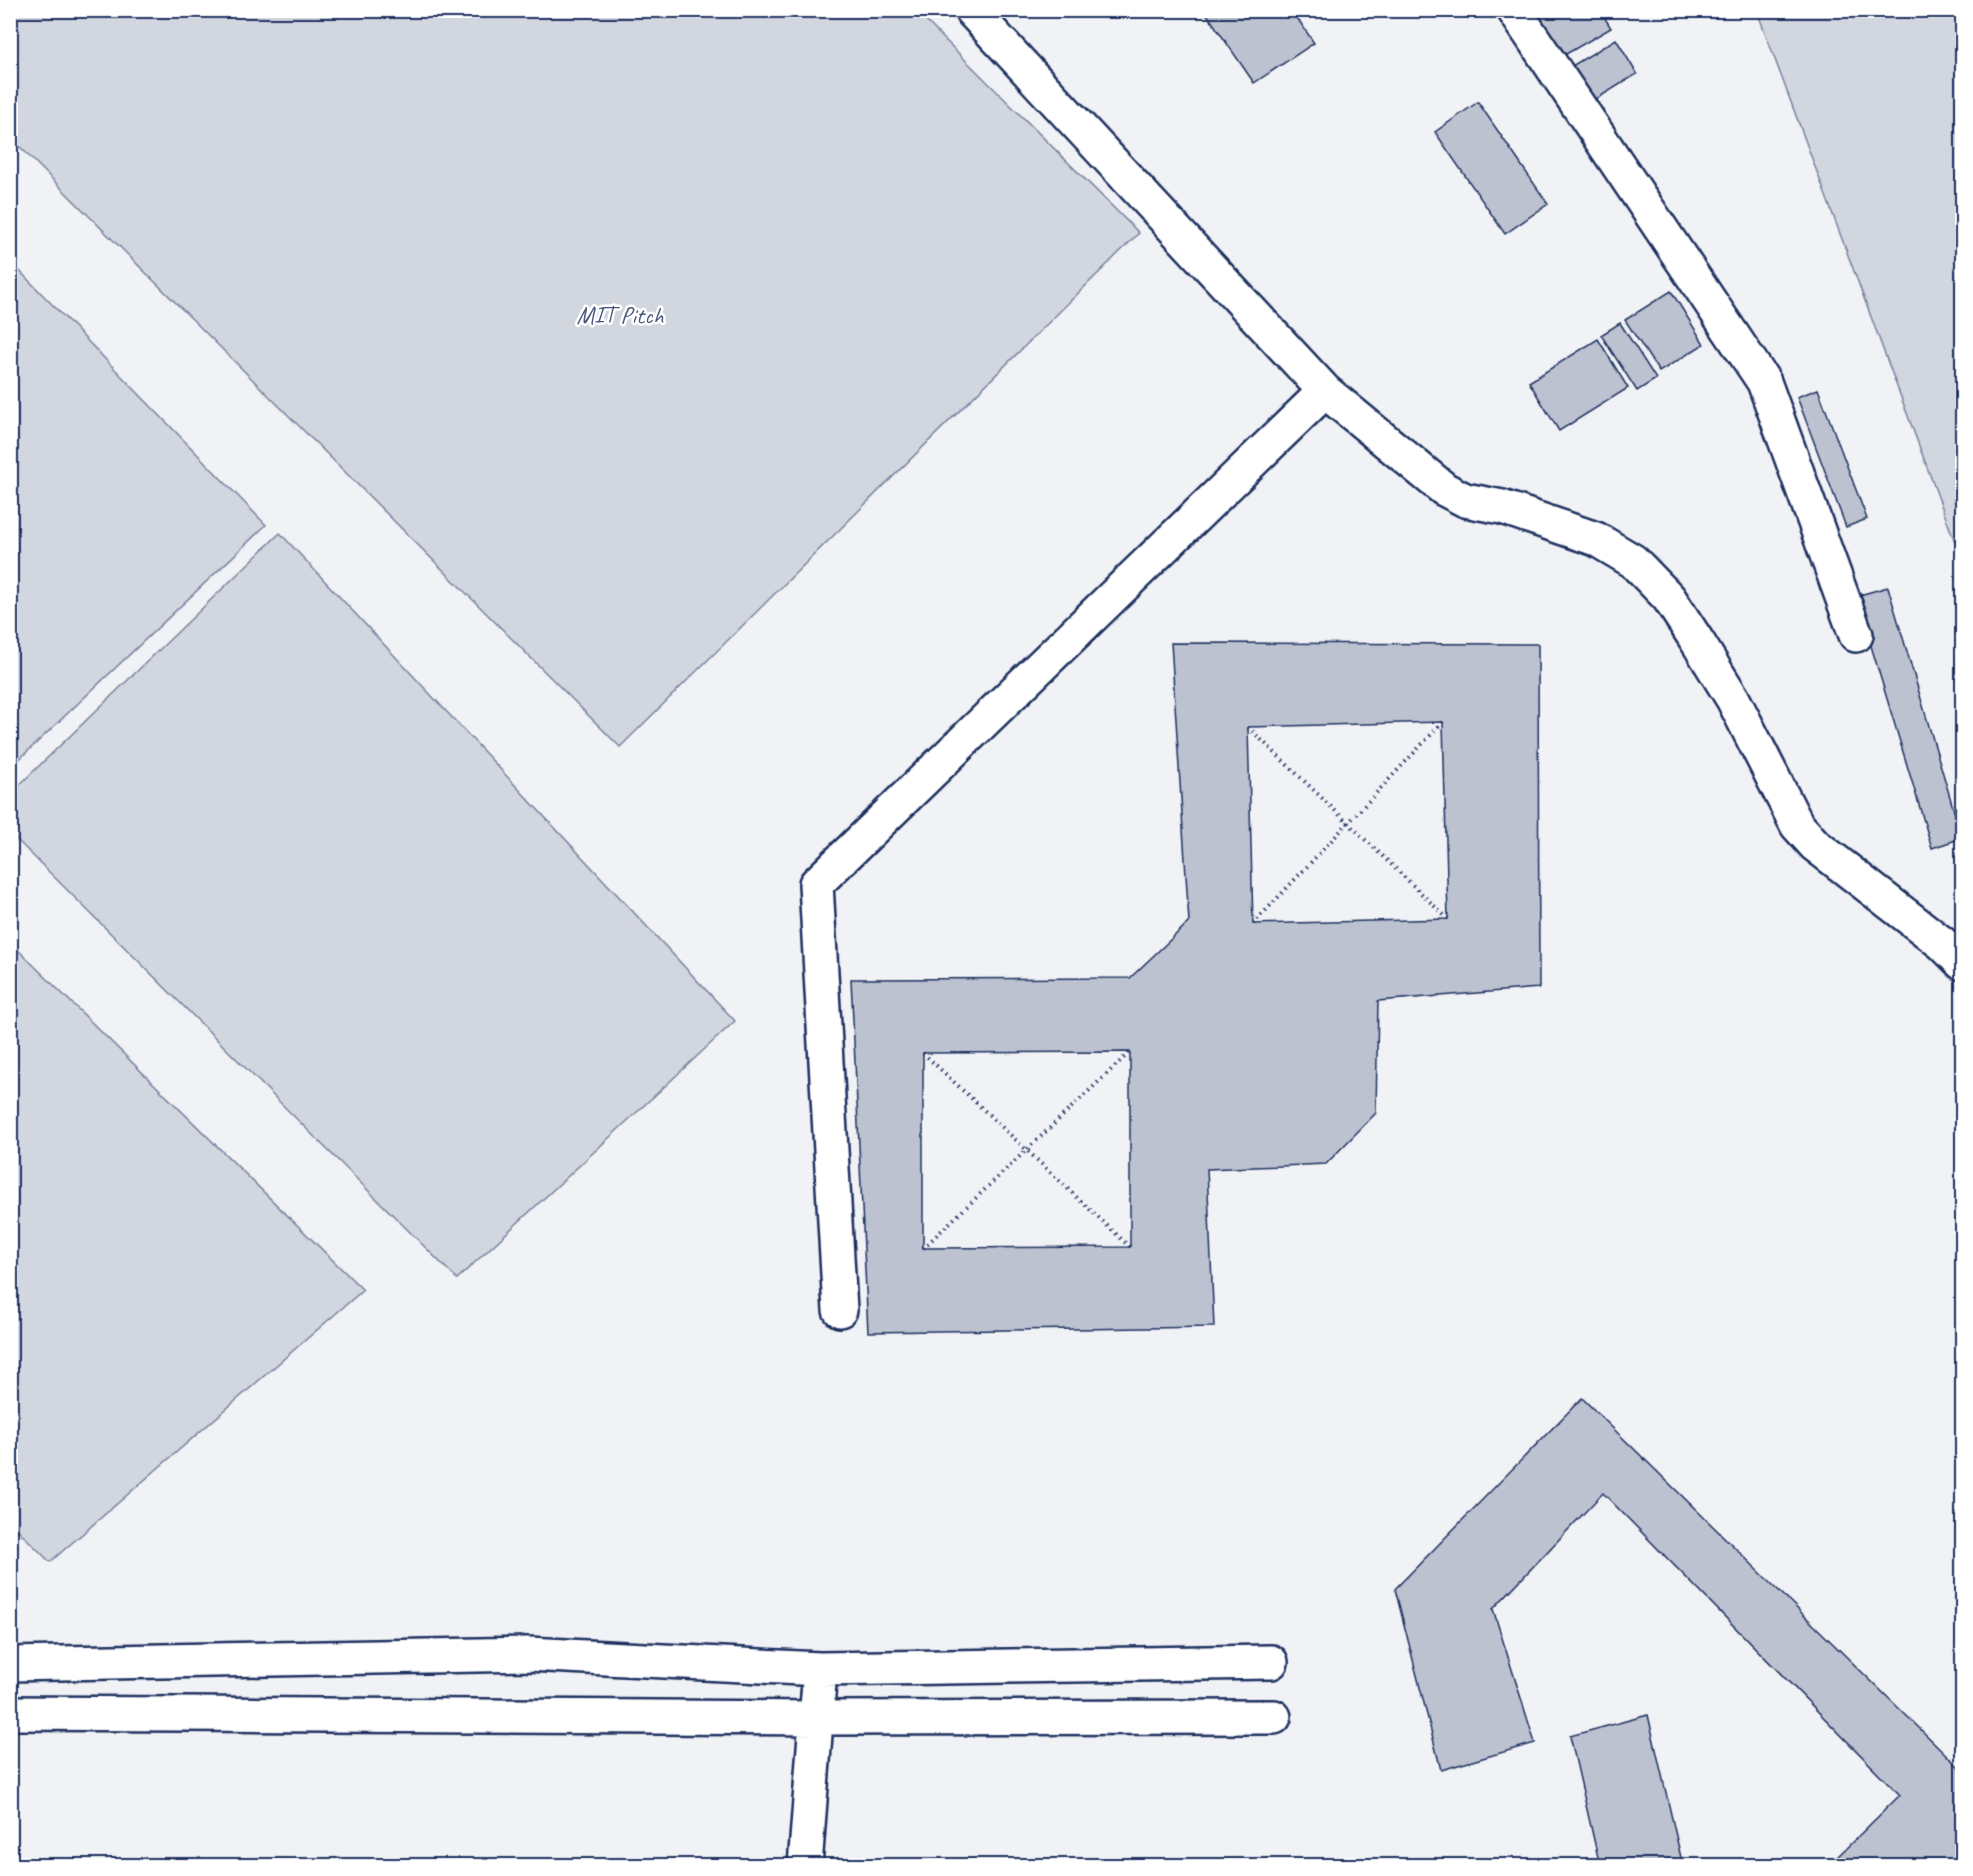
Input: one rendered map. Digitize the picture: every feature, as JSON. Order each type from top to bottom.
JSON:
[{"type":"street","points":[[971,10],[1325,391],[1444,489],[1466,500],[1502,507],[1596,539],[1633,561],[1669,598],[1705,653],[1733,699],[1797,825],[1815,845],[1943,944],[1962,963]]},
{"type":"street","points":[[1514,10],[1764,382],[1856,635]]},
{"type":"street","points":[[840,1310],[816,884],[1325,391]]},
{"type":"street","points":[[10,1664],[528,1654],[820,1669],[1271,1662]]},
{"type":"street","points":[[806,1866],[820,1669]]},
{"type":"street","points":[[10,1713],[817,1718],[1274,1717]]},
{"type":"path","points":[[1253,924],[1443,722]]},
{"type":"path","points":[[1248,727],[1448,919]]},
{"type":"path","points":[[923,1248],[1130,1052]]},
{"type":"path","points":[[923,1053],[1130,1246]]},
{"type":"green space","name":"MIT Pitch","points":[[10,11],[916,11],[1139,233],[620,747],[11,138]]},
{"type":"green space","points":[[1757,11],[1962,11],[1962,561]]},
{"type":"green space","points":[[11,262],[266,525],[11,767]]},
{"type":"green space","points":[[280,533],[735,1021],[457,1279],[11,834],[11,793]]},
{"type":"green space","points":[[11,943],[363,1290],[50,1562],[11,1523]]},
{"type":"building","points":[[1204,10],[1292,10],[1314,43],[1254,83]]},
{"type":"building","points":[[1533,10],[1600,10],[1611,28],[1561,57]]},
{"type":"building","points":[[1616,39],[1637,74],[1588,104],[1567,69]]},
{"type":"building","points":[[1478,102],[1548,204],[1505,234],[1435,132]]},
{"type":"building","points":[[1671,291],[1704,344],[1659,372],[1625,320]]},
{"type":"building","points":[[1620,323],[1656,379],[1637,391],[1601,335]]},
{"type":"building","points":[[1598,339],[1628,388],[1559,431],[1529,382]]},
{"type":"building","points":[[1818,389],[1867,519],[1846,527],[1797,397]]},
{"type":"building","points":[[1888,587],[1962,838],[1932,848],[1856,596]]},
{"type":"building","points":[[1171,643],[1538,644],[1539,988],[1378,1001],[1376,1113],[1326,1164],[1207,1169],[1214,1327],[868,1332],[851,979],[1130,978],[1189,922]],"holes":[[[1443,722],[1448,919],[1253,924],[1248,727]],[[1130,1052],[1130,1247],[923,1248],[923,1053]]]},
{"type":"building","points":[[1582,1398],[1962,1770],[1962,1866],[1828,1866],[1900,1795],[1603,1493],[1493,1609],[1535,1743],[1441,1770],[1395,1589]]},
{"type":"building","points":[[1648,1715],[1683,1866],[1600,1866],[1570,1736]]}]
